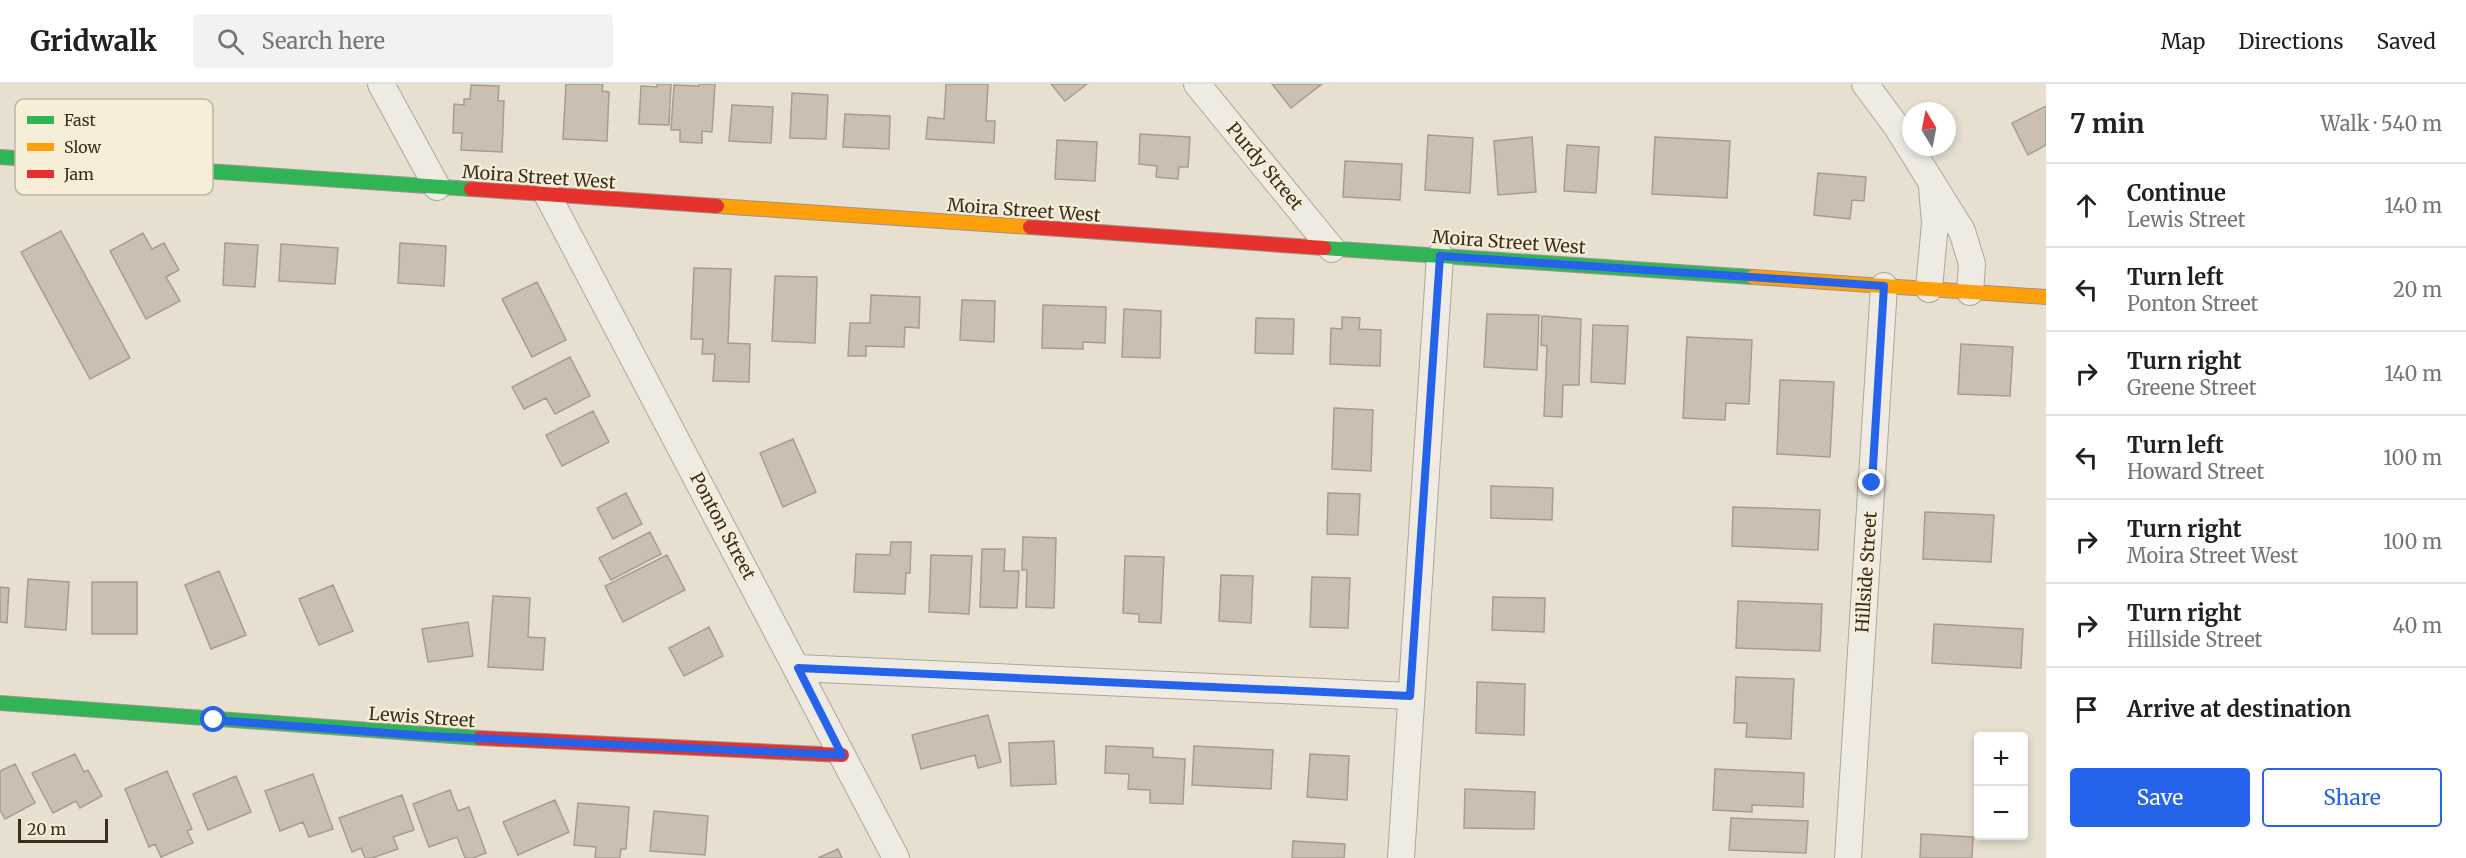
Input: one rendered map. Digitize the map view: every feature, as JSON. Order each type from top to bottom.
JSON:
[{"type":"main road","name":"Moira Street West","points":[[0,157],[15,158]]},
{"type":"main road","name":"Moira Street West","points":[[213,172],[2046,297]]},
{"type":"main road","name":"Lewis Street","points":[[0,703],[428,736],[842,755]]},
{"type":"street","points":[[381,84],[437,187]]},
{"type":"street","name":"Purdy Street","points":[[1197,84],[1332,249]]},
{"type":"street","points":[[1865,84],[1897,127],[1962,231],[1972,264],[1970,292]]},
{"type":"street","points":[[1929,289],[1935,223],[1932,184]]},
{"type":"street","name":"Ponton Street","points":[[548,196],[896,858]]},
{"type":"street","points":[[1401,858],[1440,256]]},
{"type":"street","name":"Hillside Street","points":[[1848,858],[1884,286]]},
{"type":"street","points":[[798,668],[1410,696]]},
{"type":"building","points":[[566,84],[603,84],[602,91],[609,92],[607,141],[563,139]]},
{"type":"building","points":[[657,84],[671,84],[669,125],[639,124],[641,86],[657,87]]},
{"type":"building","points":[[699,84],[715,84],[712,132],[702,131],[702,143],[680,142],[680,130],[671,130],[674,85],[699,86]]},
{"type":"building","points":[[946,84],[988,84],[986,121],[995,121],[994,143],[926,139],[928,117],[944,119]]},
{"type":"building","points":[[1051,84],[1087,84],[1065,101]]},
{"type":"building","points":[[1272,84],[1322,84],[1291,108]]},
{"type":"building","points":[[471,85],[499,86],[498,101],[504,101],[502,152],[461,150],[462,133],[453,133],[454,104],[464,105],[464,99],[470,99]]},
{"type":"building","points":[[792,93],[828,95],[826,139],[790,138]]},
{"type":"building","points":[[732,105],[773,107],[771,143],[729,141]]},
{"type":"building","points":[[2046,106],[2046,145],[2028,155],[2012,123]]},
{"type":"building","points":[[845,114],[890,116],[889,149],[843,147]]},
{"type":"building","points":[[1140,134],[1190,137],[1188,167],[1179,167],[1178,179],[1156,177],[1157,166],[1139,164]]},
{"type":"building","points":[[1428,135],[1473,138],[1470,193],[1425,190]]},
{"type":"building","points":[[1532,137],[1536,192],[1498,195],[1494,141]]},
{"type":"building","points":[[1655,137],[1730,141],[1727,198],[1652,194]]},
{"type":"building","points":[[1057,140],[1097,142],[1095,181],[1055,179]]},
{"type":"building","points":[[1567,145],[1599,147],[1596,193],[1564,191]]},
{"type":"building","points":[[1345,161],[1402,164],[1400,200],[1343,197]]},
{"type":"building","points":[[1818,173],[1866,177],[1864,201],[1852,200],[1850,219],[1814,215]]},
{"type":"building","points":[[61,231],[130,358],[90,379],[21,252]]},
{"type":"building","points":[[143,233],[152,249],[164,243],[179,270],[166,277],[180,301],[146,319],[110,251]]},
{"type":"building","points":[[225,243],[258,245],[255,287],[223,285]]},
{"type":"building","points":[[400,243],[446,246],[444,286],[398,283]]},
{"type":"building","points":[[281,244],[338,248],[335,284],[279,281]]},
{"type":"building","points":[[694,268],[731,269],[728,343],[750,344],[749,382],[713,381],[715,354],[702,354],[703,339],[691,339]]},
{"type":"building","points":[[775,276],[817,277],[815,343],[772,341]]},
{"type":"building","points":[[537,282],[566,340],[532,357],[502,299]]},
{"type":"building","points":[[871,295],[920,297],[919,328],[905,327],[904,347],[866,346],[866,356],[848,356],[850,323],[870,323]]},
{"type":"building","points":[[962,300],[995,301],[994,342],[960,340]]},
{"type":"building","points":[[1043,305],[1106,307],[1105,343],[1083,342],[1083,349],[1042,348]]},
{"type":"building","points":[[1124,309],[1161,311],[1160,358],[1122,357]]},
{"type":"building","points":[[1487,314],[1539,315],[1537,370],[1484,367]]},
{"type":"building","points":[[1542,316],[1581,319],[1579,385],[1563,385],[1562,417],[1544,416],[1547,346],[1541,345]]},
{"type":"building","points":[[1342,317],[1360,318],[1359,329],[1381,330],[1380,366],[1330,364],[1331,328],[1342,329]]},
{"type":"building","points":[[1256,318],[1294,319],[1293,354],[1255,353]]},
{"type":"building","points":[[1593,325],[1628,326],[1625,384],[1591,382]]},
{"type":"building","points":[[1687,337],[1752,340],[1749,404],[1726,403],[1725,420],[1683,418]]},
{"type":"building","points":[[1961,344],[2013,347],[2010,396],[1958,394]]},
{"type":"building","points":[[570,357],[590,396],[555,414],[546,398],[524,409],[512,387]]},
{"type":"building","points":[[1780,380],[1834,382],[1830,457],[1777,454]]},
{"type":"building","points":[[1334,408],[1373,410],[1371,471],[1332,469]]},
{"type":"building","points":[[593,411],[609,442],[562,466],[546,435]]},
{"type":"building","points":[[793,439],[816,492],[783,507],[760,453]]},
{"type":"building","points":[[1491,486],[1553,488],[1552,520],[1491,518]]},
{"type":"building","points":[[626,493],[642,524],[613,539],[597,508]]},
{"type":"building","points":[[1328,493],[1360,494],[1358,535],[1327,534]]},
{"type":"building","points":[[1733,507],[1820,510],[1818,550],[1732,546]]},
{"type":"building","points":[[1925,512],[1994,515],[1991,562],[1923,559]]},
{"type":"building","points":[[650,532],[661,554],[611,580],[599,558]]},
{"type":"building","points":[[1023,537],[1056,538],[1054,608],[1026,607],[1027,570],[1022,570]]},
{"type":"building","points":[[891,542],[911,542],[910,573],[906,573],[905,594],[854,592],[856,554],[890,555]]},
{"type":"building","points":[[982,549],[1005,549],[1004,571],[1019,571],[1017,608],[980,607]]},
{"type":"building","points":[[667,555],[685,590],[623,622],[605,586]]},
{"type":"building","points":[[931,555],[972,556],[969,614],[929,612]]},
{"type":"building","points":[[1125,556],[1164,557],[1161,623],[1139,622],[1139,614],[1123,613]]},
{"type":"building","points":[[219,571],[246,635],[211,649],[185,585]]},
{"type":"building","points":[[1221,575],[1253,576],[1251,623],[1219,621]]},
{"type":"building","points":[[1312,577],[1350,578],[1348,628],[1310,627]]},
{"type":"building","points":[[28,579],[69,582],[66,630],[25,627]]},
{"type":"building","points":[[92,582],[137,582],[137,634],[92,634]]},
{"type":"building","points":[[333,585],[353,631],[319,645],[299,599]]},
{"type":"building","points":[[0,587],[9,588],[7,623],[0,622]]},
{"type":"building","points":[[493,596],[530,598],[528,637],[545,638],[543,670],[488,667]]},
{"type":"building","points":[[1493,597],[1545,598],[1544,632],[1492,630]]},
{"type":"building","points":[[1738,601],[1822,604],[1820,651],[1736,648]]},
{"type":"building","points":[[468,622],[473,656],[428,662],[422,629]]},
{"type":"building","points":[[1934,624],[2023,629],[2021,668],[1932,663]]},
{"type":"building","points":[[709,627],[723,656],[684,676],[669,648]]},
{"type":"building","points":[[1736,677],[1794,679],[1791,739],[1746,737],[1747,723],[1734,723]]},
{"type":"building","points":[[1477,682],[1525,684],[1524,735],[1476,733]]},
{"type":"building","points":[[988,715],[1001,762],[978,768],[975,755],[921,769],[912,735]]},
{"type":"building","points":[[1054,741],[1056,784],[1011,786],[1009,743]]},
{"type":"building","points":[[1106,746],[1153,748],[1153,757],[1185,759],[1183,804],[1150,803],[1150,790],[1128,789],[1129,774],[1105,773]]},
{"type":"building","points":[[1194,746],[1273,750],[1271,789],[1192,785]]},
{"type":"building","points":[[75,754],[84,772],[88,770],[102,796],[80,808],[76,801],[53,813],[32,773]]},
{"type":"building","points":[[1310,754],[1349,756],[1347,800],[1307,797]]},
{"type":"building","points":[[15,764],[35,803],[5,819],[0,810],[0,771]]},
{"type":"building","points":[[1715,769],[1804,773],[1803,807],[1752,805],[1752,812],[1713,810]]},
{"type":"building","points":[[167,771],[192,829],[187,831],[193,843],[161,857],[155,844],[149,847],[125,789]]},
{"type":"building","points":[[313,774],[333,829],[309,837],[303,822],[280,831],[265,791]]},
{"type":"building","points":[[236,776],[251,812],[208,830],[193,794]]},
{"type":"building","points":[[1465,789],[1535,792],[1534,829],[1464,828]]},
{"type":"building","points":[[450,790],[458,811],[469,807],[486,853],[473,858],[465,858],[457,837],[429,847],[413,804]]},
{"type":"building","points":[[402,795],[414,830],[393,837],[398,849],[372,858],[365,858],[361,848],[352,852],[339,818]]},
{"type":"building","points":[[555,800],[569,832],[518,855],[503,822]]},
{"type":"building","points":[[578,803],[629,807],[626,849],[621,849],[620,858],[595,858],[596,847],[574,845]]},
{"type":"building","points":[[654,811],[708,816],[705,855],[650,851]]},
{"type":"building","points":[[1731,818],[1808,821],[1806,853],[1729,850]]},
{"type":"building","points":[[1921,834],[1973,837],[1972,858],[1920,858]]},
{"type":"building","points":[[1293,841],[1345,844],[1344,858],[1292,858]]},
{"type":"building","points":[[838,849],[842,858],[818,858]]},
{"type":"traffic: fast","points":[[0,157],[15,158]]},
{"type":"traffic: fast","points":[[213,171],[471,189]]},
{"type":"traffic: fast","points":[[1324,248],[1753,277]]},
{"type":"traffic: fast","points":[[0,703],[480,738]]},
{"type":"traffic: slow","points":[[717,206],[1030,227]]},
{"type":"traffic: slow","points":[[1753,277],[2046,297]]},
{"type":"traffic: jam","points":[[471,189],[717,206]]},
{"type":"traffic: jam","points":[[1030,227],[1324,248]]},
{"type":"traffic: jam","points":[[480,738],[842,755]]},
{"type":"route","points":[[214,720],[428,736],[842,755],[798,668],[1410,696],[1440,256],[1884,286],[1872,483]]}]
